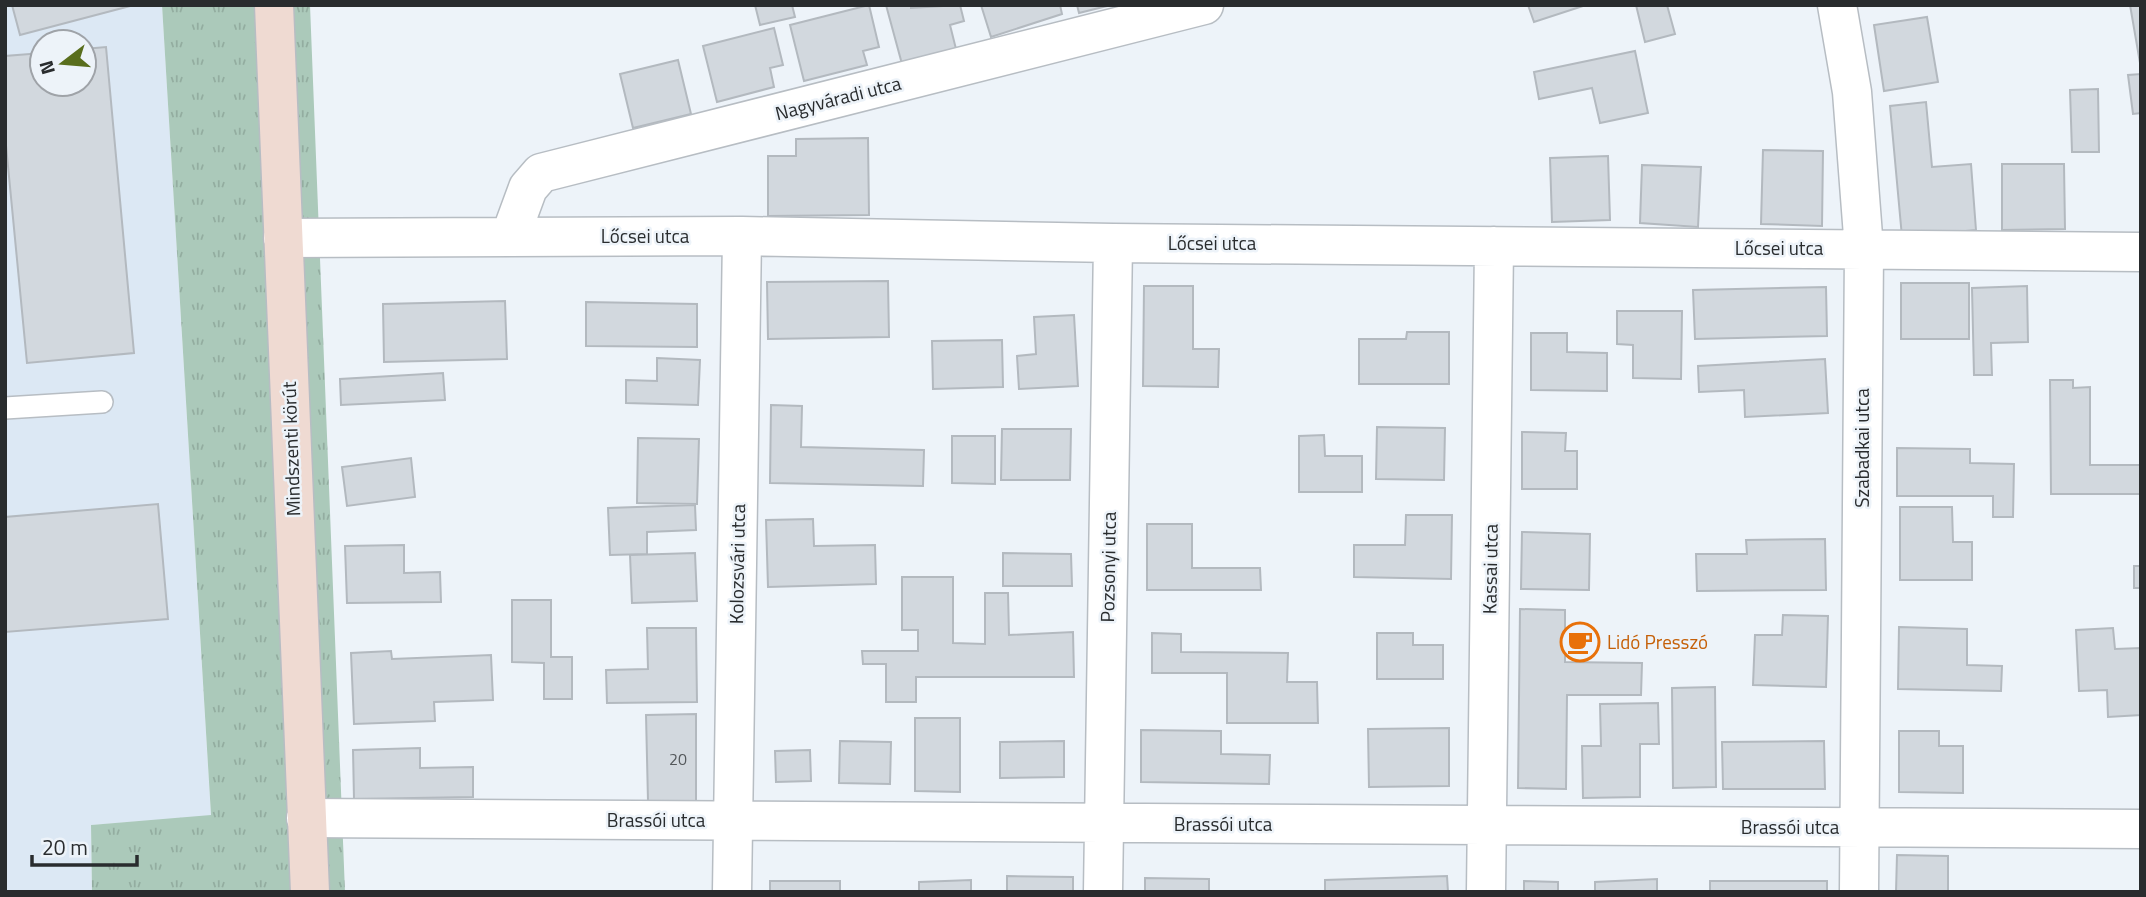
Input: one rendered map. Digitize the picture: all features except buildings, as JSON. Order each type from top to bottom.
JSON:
[{"type":"street","name":"Mindszenti körút","points":[[274,5],[310,892]]},
{"type":"street","name":"Nagyváradi utca","points":[[510,237],[528,188],[541,173],[1204,5]]},
{"type":"street","name":"Szabadkai utca","points":[[1838,5],[1852,92],[1864,249],[1859,892]]},
{"type":"street","name":"Lőcsei utca","points":[[283,238],[742,236],[1113,243],[2141,252]]},
{"type":"street","name":"Kolozsvári utca","points":[[732,892],[742,236]]},
{"type":"street","name":"Pozsonyi utca","points":[[1103,892],[1113,243]]},
{"type":"street","name":"Kassai utca","points":[[1486,892],[1494,246]]},
{"type":"street","name":"Brassói utca","points":[[306,818],[2141,829]]},
{"type":"lane","points":[[5,408],[102,402]]},
{"type":"shaded area","points":[[5,5],[162,5],[211,816],[91,825],[92,892],[5,892]]},
{"type":"green space","points":[[162,5],[310,5],[345,892],[92,892],[91,825],[211,815]]},
{"type":"place","name":"Lidó Presszó","points":[[1580,642]]}]
